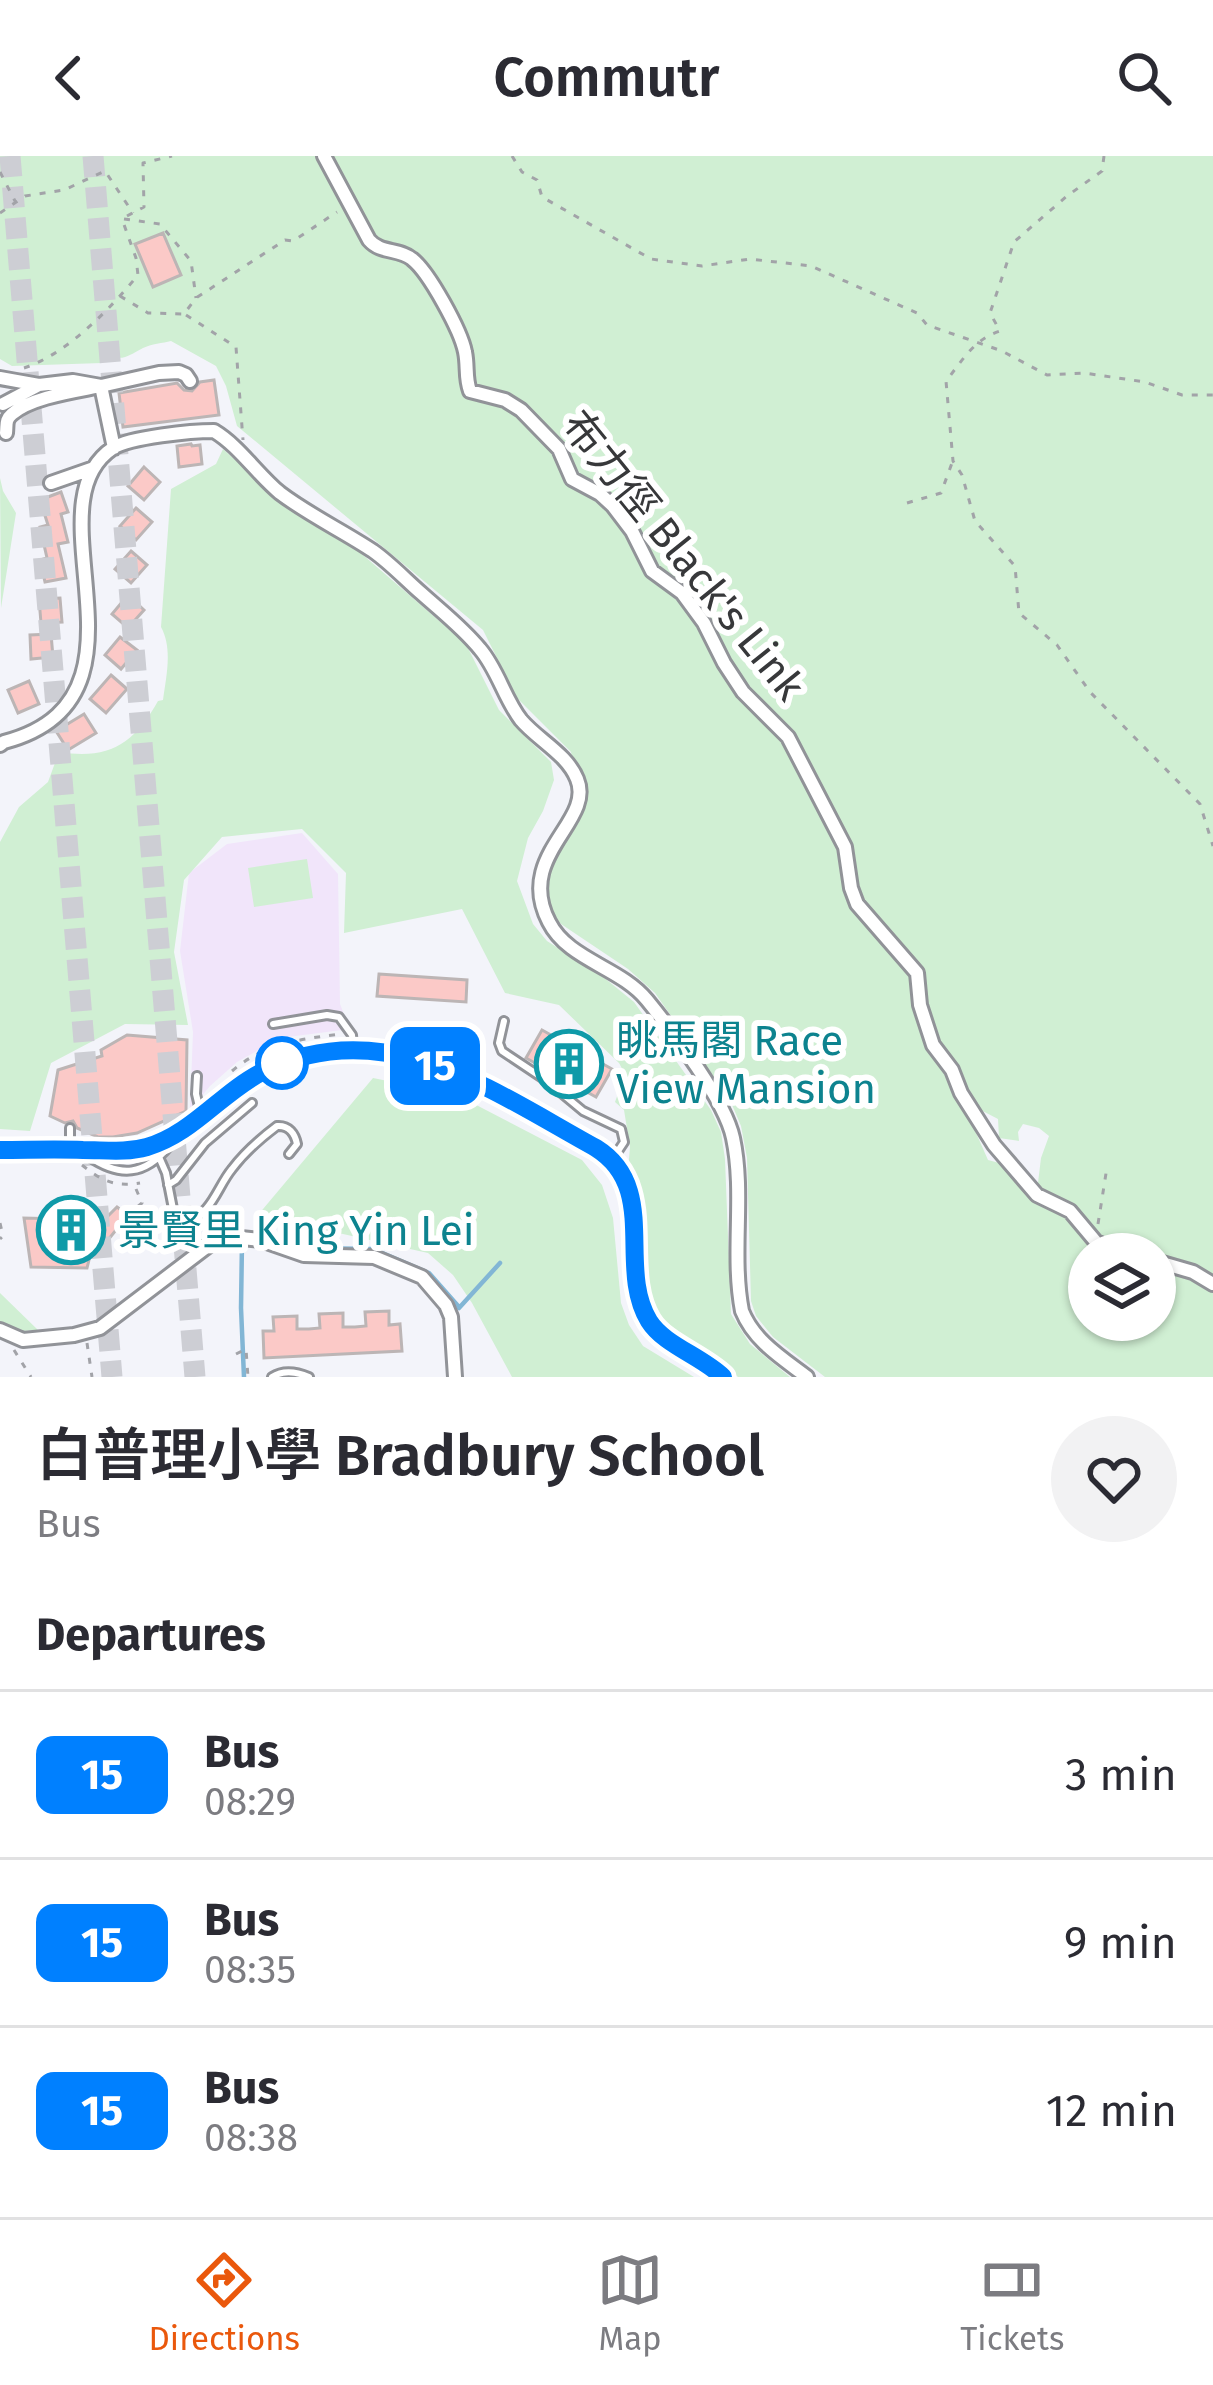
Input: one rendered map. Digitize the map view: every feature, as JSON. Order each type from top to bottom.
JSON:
[{"type":"main road","points":[[0,1150],[76,1154],[136,1149],[180,1133],[244,1082],[283,1063],[322,1053],[378,1050],[439,1067],[465,1076],[611,1159],[623,1173],[631,1196],[646,1316],[666,1339],[723,1377]]},
{"type":"street","name":"布力徑 Black's Link","points":[[324,156],[356,221],[376,248],[415,261],[452,319],[465,352],[470,391],[501,398],[521,410],[560,449],[572,479],[613,506],[652,571],[682,593],[708,628],[746,696],[785,733],[845,847],[857,904],[917,973],[920,1004],[933,1045],[952,1070],[987,1137],[1029,1188],[1067,1209],[1087,1233]]},
{"type":"street","points":[[6,433],[11,415],[55,396],[158,373],[179,372],[190,381]]},
{"type":"street","points":[[7,375],[39,385]]},
{"type":"street","points":[[3,404],[39,385],[73,381],[101,386]]},
{"type":"street","points":[[101,386],[113,448]]},
{"type":"street","points":[[0,746],[36,731],[74,697],[85,662],[88,624],[81,506],[87,482],[113,448],[130,441],[209,430],[219,434],[281,493],[376,554],[469,636],[484,653],[519,717],[577,778],[577,808],[542,872],[540,892],[547,919],[567,945],[642,994],[721,1105],[736,1159],[742,1311],[765,1345],[807,1377]]},
{"type":"street","points":[[51,483],[95,468]]},
{"type":"street","points":[[0,1330],[23,1340],[100,1328],[221,1236],[261,1240],[304,1255],[374,1256],[422,1277],[449,1311],[454,1377]]},
{"type":"street","points":[[1176,1267],[1213,1284]]},
{"type":"lane","points":[[273,1024],[339,1017],[352,1035],[354,1049]]},
{"type":"lane","points":[[504,1021],[502,1051],[583,1111],[621,1129],[624,1142],[611,1159]]},
{"type":"lane","points":[[197,1076],[202,1114]]},
{"type":"lane","points":[[168,1185],[205,1143],[252,1103]]},
{"type":"lane","points":[[159,1157],[174,1214],[193,1220],[209,1207],[231,1169],[277,1126],[296,1138],[289,1154]]},
{"type":"lane","points":[[70,1128],[76,1154],[118,1171],[134,1170],[159,1157],[180,1133]]},
{"type":"lane","points":[[272,1377],[294,1373],[309,1377]]},
{"type":"path","points":[[122,219],[144,207],[143,163],[172,156]]},
{"type":"path","points":[[512,156],[522,172],[537,180],[542,197],[651,259],[702,266],[750,260],[811,266],[917,313],[927,325],[1002,351],[1047,375],[1084,373],[1145,382],[1182,395],[1213,395]]},
{"type":"path","points":[[907,503],[940,493],[952,461],[946,381],[977,342],[1000,331],[990,314],[1014,242],[1102,171],[1104,156]]},
{"type":"path","points":[[0,213],[25,196],[64,190],[105,171],[133,213]]},
{"type":"path","points":[[0,172],[16,202]]},
{"type":"path","points":[[184,314],[196,298],[349,204]]},
{"type":"path","points":[[122,219],[160,224],[191,261],[196,298]]},
{"type":"path","points":[[7,375],[35,365],[83,332],[138,275],[122,219]]},
{"type":"path","points":[[121,296],[148,313],[184,314],[236,347],[245,461]]},
{"type":"path","points":[[952,461],[962,475],[974,521],[1015,566],[1018,613],[1057,645],[1090,692],[1200,804],[1213,846]]},
{"type":"path","points":[[76,1154],[107,1183],[140,1183]]},
{"type":"path","points":[[1084,1230],[1099,1224],[1108,1167]]},
{"type":"path","points":[[136,1189],[142,1203],[137,1207]]},
{"type":"path","points":[[0,1223],[0,1239]]},
{"type":"path","points":[[86,1332],[92,1377]]},
{"type":"path","points":[[23,1340],[13,1351],[31,1377]]},
{"type":"path","points":[[236,1354],[246,1349],[248,1377]]},
{"type":"shaded area","points":[[302,833],[338,874],[340,1004],[350,1029],[280,1038],[237,1062],[190,1110],[193,1032],[180,951],[189,873],[227,844]]},
{"type":"green space","points":[[0,156],[1213,156],[1213,1377],[825,1377],[773,1337],[751,1301],[747,1158],[741,1126],[730,1100],[655,993],[552,913],[540,880],[548,846],[576,782],[571,752],[517,698],[483,630],[237,426],[216,366],[171,341],[123,358],[109,356],[102,363],[12,366],[0,359]],"holes":[[[973,1106],[998,1119],[999,1138],[1019,1141],[1023,1124],[1049,1136],[1037,1191],[1028,1196],[1003,1164],[988,1160],[966,1110]]]},
{"type":"green space","points":[[223,449],[273,493],[348,542],[466,644],[499,710],[551,762],[554,780],[528,838],[517,881],[533,924],[547,941],[634,1002],[711,1110],[725,1159],[731,1314],[750,1344],[790,1377],[738,1377],[715,1356],[664,1325],[655,1311],[642,1212],[628,1171],[624,1110],[615,1102],[625,1074],[619,1063],[559,1005],[505,993],[462,909],[344,933],[346,873],[302,829],[222,837],[184,880],[174,952],[188,1025],[125,1024],[51,1063],[30,1131],[0,1129],[0,842],[19,807],[48,782],[59,752],[92,753],[118,746],[163,700],[168,654],[161,627],[171,489],[216,464]]},
{"type":"green space","points":[[0,478],[16,513],[1,608]]},
{"type":"green space","points":[[307,859],[313,898],[254,907],[248,868]]},
{"type":"green space","points":[[373,1078],[457,1095],[582,1160],[602,1185],[613,1218],[621,1303],[629,1325],[643,1346],[694,1377],[512,1377],[472,1303],[453,1275],[428,1253],[258,1215]]},
{"type":"green space","points":[[0,1293],[38,1330],[23,1331],[0,1323]]},
{"type":"building","points":[[163,233],[181,275],[153,287],[135,244]]},
{"type":"building","points":[[214,380],[219,415],[123,427],[119,393],[177,383],[192,391],[200,382]]},
{"type":"building","points":[[200,445],[202,464],[179,467],[177,446]]},
{"type":"building","points":[[144,467],[160,482],[144,500],[128,486]]},
{"type":"building","points":[[61,492],[68,512],[61,514],[68,542],[58,544],[66,578],[45,582],[40,560],[47,558],[40,527],[48,525],[40,500]]},
{"type":"building","points":[[136,508],[152,522],[136,540],[120,526]]},
{"type":"building","points":[[131,551],[147,565],[131,583],[115,569]]},
{"type":"building","points":[[128,595],[144,610],[128,628],[112,614]]},
{"type":"building","points":[[60,598],[62,622],[41,623],[39,599]]},
{"type":"building","points":[[51,634],[53,657],[31,659],[30,635]]},
{"type":"building","points":[[120,637],[137,650],[121,669],[105,655]]},
{"type":"building","points":[[111,675],[127,689],[106,713],[90,699]]},
{"type":"building","points":[[29,681],[39,704],[18,713],[8,690]]},
{"type":"building","points":[[84,714],[96,733],[68,750],[56,731]]},
{"type":"building","points":[[379,974],[467,980],[466,1002],[377,996]]},
{"type":"building","name":"眺馬閣 Race View Mansion","points":[[542,1030],[612,1069],[596,1097],[526,1058]]},
{"type":"building","points":[[127,1035],[187,1040],[186,1111],[137,1133],[113,1137],[98,1137],[77,1128],[73,1121],[65,1123],[50,1116],[58,1070],[102,1056],[101,1050]]},
{"type":"building","name":"景賢里 King Yin Lei","points":[[117,1207],[128,1215],[108,1240],[94,1240],[87,1268],[31,1267],[24,1218],[104,1220]]},
{"type":"building","points":[[389,1311],[389,1325],[400,1324],[402,1351],[264,1358],[263,1331],[274,1331],[273,1317],[297,1316],[297,1329],[309,1329],[320,1328],[319,1314],[343,1313],[343,1327],[355,1327],[366,1326],[365,1312]]},
{"type":"waterway","points":[[282,1241],[304,1248],[373,1249],[429,1273],[459,1307]]},
{"type":"waterway","points":[[242,1242],[244,1377]]},
{"type":"waterway","points":[[459,1308],[500,1263]]},
{"type":"tunnel","points":[[10,156],[112,1377]]},
{"type":"tunnel","points":[[93,156],[195,1377]]},
{"type":"bus line","name":"15","points":[[0,1150],[119,1151],[151,1146],[180,1133],[244,1082],[283,1063],[348,1049],[387,1051],[413,1059],[465,1076],[611,1159],[623,1173],[631,1196],[640,1299],[646,1316],[657,1332],[723,1377]]},
{"type":"place","name":"眺馬閣 Race View Mansion","points":[[569,1064]]},
{"type":"place","name":"景賢里 King Yin Lei","points":[[71,1230]]}]
